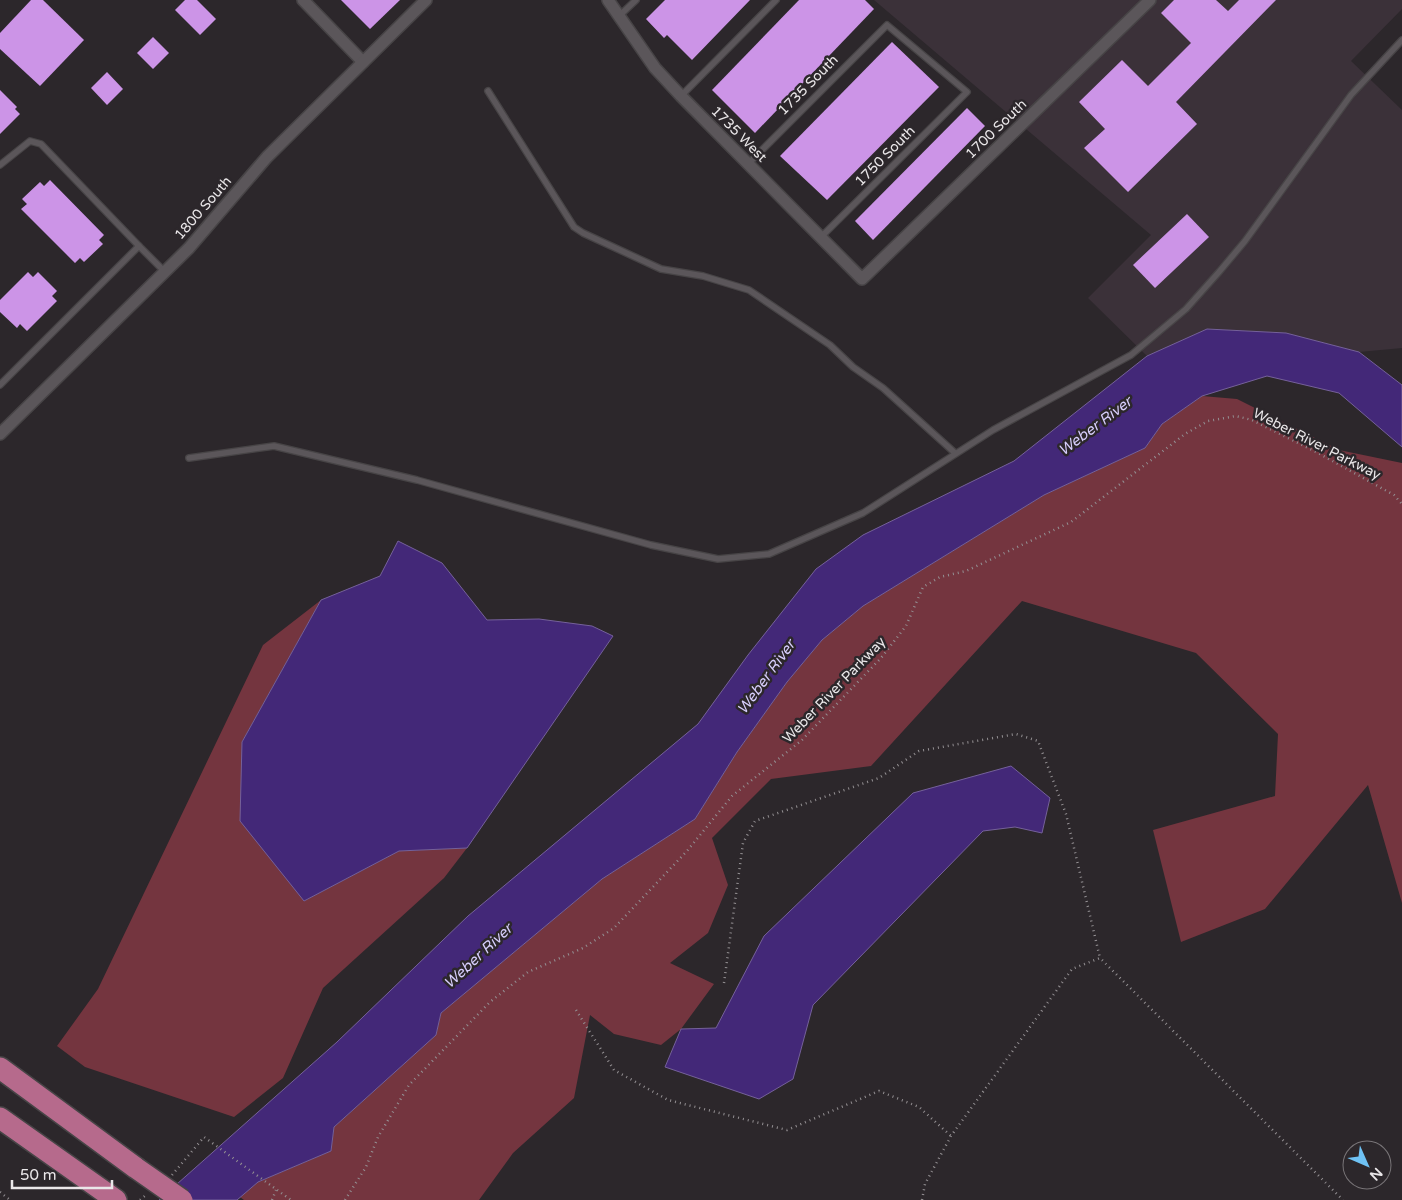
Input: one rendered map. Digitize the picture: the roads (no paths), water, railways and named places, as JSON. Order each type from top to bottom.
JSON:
[{"type":"highway","points":[[0,1068],[182,1200]]},
{"type":"highway","points":[[0,1118],[111,1197]]},
{"type":"street","points":[[303,0],[363,62]]},
{"type":"street","name":"1800 South","points":[[0,434],[165,272],[267,157],[426,0]]},
{"type":"street","name":"1735 West","points":[[608,0],[655,68],[680,96],[862,279]]},
{"type":"street","name":"1700 South","points":[[862,279],[1150,0]]},
{"type":"lane","points":[[618,17],[636,0]]},
{"type":"lane","points":[[680,96],[776,0]]},
{"type":"lane","name":"1735 South","points":[[748,164],[886,25],[967,92]]},
{"type":"lane","points":[[189,458],[274,446],[417,480],[651,545],[718,559],[769,554],[863,513],[955,453],[1058,393],[1131,355],[1186,309],[1245,241],[1350,95],[1402,40]]},
{"type":"lane","points":[[488,91],[574,227],[583,234],[661,269],[703,276],[749,290],[830,346],[853,367],[882,388],[955,453]]},
{"type":"lane","name":"1750 South","points":[[821,237],[967,92]]},
{"type":"lane","points":[[0,165],[30,141],[41,144],[165,272]]},
{"type":"lane","points":[[0,385],[139,246]]},
{"type":"water","name":"Weber River","points":[[1207,329],[1286,333],[1359,352],[1402,385],[1402,447],[1339,393],[1267,376],[1202,396],[1162,424],[1145,448],[1044,495],[863,606],[822,640],[787,682],[737,752],[695,819],[602,879],[441,1013],[436,1035],[334,1127],[331,1151],[258,1182],[237,1200],[159,1200],[337,1042],[468,916],[698,724],[748,655],[816,569],[863,535],[1014,461],[1147,356]]},
{"type":"water","points":[[398,541],[442,563],[487,620],[539,619],[592,626],[613,636],[467,848],[399,851],[304,901],[240,821],[242,742],[321,600],[380,576]]},
{"type":"water","points":[[1011,766],[1050,798],[1042,833],[1015,827],[983,831],[813,1005],[793,1079],[759,1099],[665,1067],[681,1029],[716,1028],[764,936],[913,793]]}]
